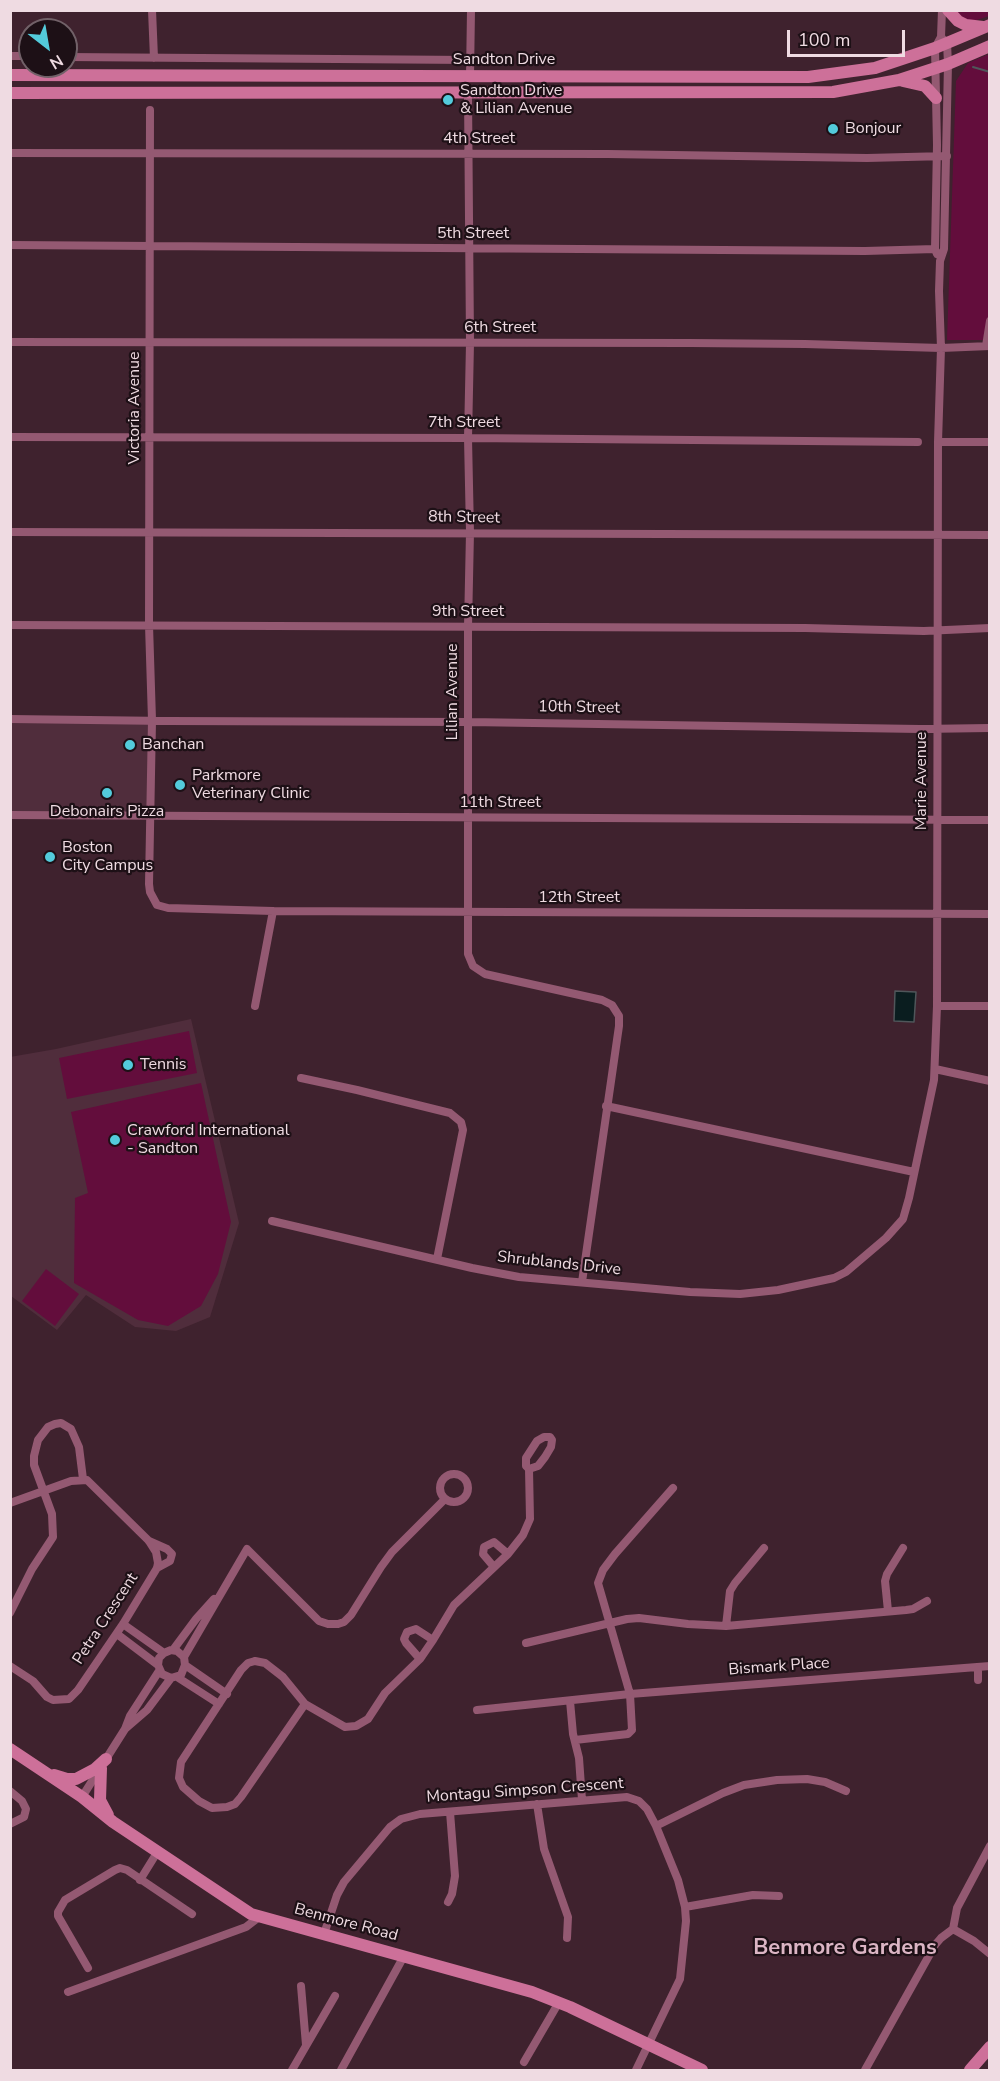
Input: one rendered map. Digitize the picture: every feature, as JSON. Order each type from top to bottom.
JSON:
[{"type":"main road","points":[[948,10],[954,18],[966,25],[987,26]]},
{"type":"main road","name":"Sandton Drive","points":[[10,75],[808,77],[875,68],[987,26]]},
{"type":"main road","name":"Sandton Drive","points":[[10,93],[808,93],[843,91],[899,80],[942,66],[990,45]]},
{"type":"main road","points":[[899,80],[925,86],[936,98]]},
{"type":"main road","name":"Benmore Road","points":[[10,1749],[82,1797],[113,1822],[237,1905],[259,1917],[523,1989],[559,2002],[702,2070]]},
{"type":"main road","points":[[45,1772],[76,1779],[103,1763]]},
{"type":"main road","points":[[103,1763],[100,1800],[113,1822]]},
{"type":"main road","points":[[970,2070],[990,2047]]},
{"type":"street","points":[[152,10],[154,58]]},
{"type":"street","points":[[470,76],[471,10]]},
{"type":"street","points":[[942,10],[942,66]]},
{"type":"street","points":[[941,43],[942,66]]},
{"type":"street","points":[[78,57],[471,60]]},
{"type":"street","name":"Marie Avenue","points":[[940,261],[935,249],[936,98],[942,66]]},
{"type":"street","name":"Marie Avenue","points":[[846,1272],[899,1225],[906,1211],[935,1069],[938,1006],[940,261],[944,249],[947,156],[942,66]]},
{"type":"street","name":"Lilian Avenue","points":[[468,93],[470,343],[468,954],[473,966],[485,974],[602,1000],[612,1005],[618,1014],[620,1023],[606,1106]]},
{"type":"street","name":"Victoria Avenue","points":[[150,110],[149,625],[152,720]]},
{"type":"street","name":"4th Street","points":[[10,153],[867,158],[947,156]]},
{"type":"street","name":"5th Street","points":[[10,245],[865,251],[935,249]]},
{"type":"street","points":[[988,346],[990,321]]},
{"type":"street","name":"6th Street","points":[[10,342],[794,344],[940,348],[988,346]]},
{"type":"street","name":"7th Street","points":[[10,437],[918,442]]},
{"type":"street","points":[[938,442],[990,441]]},
{"type":"street","name":"8th Street","points":[[10,532],[917,533],[938,535]]},
{"type":"street","points":[[938,535],[990,535]]},
{"type":"street","name":"9th Street","points":[[10,625],[938,630]]},
{"type":"street","points":[[938,630],[990,628]]},
{"type":"street","points":[[10,719],[152,720],[151,816]]},
{"type":"street","name":"10th Street","points":[[152,720],[168,722],[469,722],[990,728]]},
{"type":"street","name":"11th Street","points":[[10,815],[990,820]]},
{"type":"street","name":"12th Street","points":[[151,816],[149,889],[157,905],[168,908],[467,913],[990,914]]},
{"type":"street","points":[[255,1006],[273,911]]},
{"type":"street","points":[[938,1006],[990,1006]]},
{"type":"street","points":[[935,1069],[990,1081]]},
{"type":"street","points":[[301,1078],[450,1113],[461,1122],[463,1130],[437,1259]]},
{"type":"street","points":[[582,1282],[606,1106],[914,1172]]},
{"type":"street","name":"Shrublands Drive","points":[[272,1221],[519,1277],[740,1294],[815,1283],[846,1272]]},
{"type":"street","points":[[10,1503],[45,1491],[71,1481],[83,1479],[76,1437],[67,1426],[61,1423],[55,1424],[43,1432],[38,1440],[34,1465],[45,1491],[52,1514],[52,1537],[32,1569],[10,1613]]},
{"type":"street","points":[[305,1704],[234,1804],[218,1808],[207,1806],[199,1802],[183,1787],[179,1778],[179,1770],[184,1756],[241,1670],[248,1664],[260,1661],[283,1677],[305,1704],[340,1725],[356,1726],[368,1719],[385,1693],[420,1659],[454,1605],[508,1554],[524,1535],[529,1525],[531,1502],[529,1469]]},
{"type":"street","name":"Petra Crescent","points":[[10,1666],[33,1681],[47,1697],[53,1700],[69,1699],[78,1690],[117,1634],[157,1568],[156,1552],[149,1541],[96,1488],[83,1479]]},
{"type":"street","points":[[574,1740],[630,1733],[633,1728],[630,1694],[598,1589],[599,1576],[615,1554],[673,1488]]},
{"type":"street","points":[[125,1729],[147,1710],[174,1677],[183,1672],[184,1661],[219,1595],[247,1549],[319,1621],[338,1624],[351,1615],[392,1552],[445,1499]]},
{"type":"street","points":[[149,1541],[167,1549],[172,1554],[170,1561],[157,1568]]},
{"type":"street","points":[[494,1567],[483,1554],[484,1547],[494,1542],[508,1554]]},
{"type":"street","points":[[726,1626],[730,1592],[764,1548]]},
{"type":"street","points":[[888,1611],[885,1581],[903,1548]]},
{"type":"street","points":[[82,1797],[125,1729],[158,1668],[159,1658],[164,1653],[174,1650],[196,1619],[219,1595]]},
{"type":"street","points":[[526,1642],[609,1622],[639,1618],[726,1626],[913,1609],[927,1601]]},
{"type":"street","points":[[123,1624],[164,1653]]},
{"type":"street","points":[[420,1659],[405,1643],[407,1632],[416,1629],[433,1640]]},
{"type":"street","points":[[117,1634],[166,1677],[174,1677],[219,1704]]},
{"type":"street","points":[[174,1650],[184,1661],[226,1694]]},
{"type":"street","points":[[978,1666],[978,1680]]},
{"type":"street","name":"Bismark Place","points":[[477,1710],[630,1694],[990,1666]]},
{"type":"street","points":[[570,1701],[574,1740],[579,1758],[582,1800]]},
{"type":"street","points":[[656,1827],[744,1785],[777,1780],[807,1779],[825,1782],[846,1791]]},
{"type":"street","points":[[10,1791],[22,1801],[26,1809],[24,1816],[10,1824]]},
{"type":"street","name":"Montagu Simpson Crescent","points":[[324,1934],[340,1888],[390,1827],[401,1819],[537,1804],[633,1798],[643,1804],[656,1827],[678,1880],[685,1908],[680,1979],[636,2070]]},
{"type":"street","points":[[537,1804],[544,1849],[568,1917],[567,1938]]},
{"type":"street","points":[[448,1902],[455,1876],[450,1812]]},
{"type":"street","points":[[865,2070],[935,1945],[953,1929],[957,1908],[990,1846]]},
{"type":"street","points":[[140,1880],[158,1851]]},
{"type":"street","points":[[88,1968],[58,1916],[65,1900],[120,1868],[127,1870],[192,1914]]},
{"type":"street","points":[[685,1908],[753,1895],[779,1896]]},
{"type":"street","points":[[68,1992],[246,1927],[259,1917]]},
{"type":"street","points":[[953,1929],[974,1941],[990,1954]]},
{"type":"street","points":[[341,2070],[404,1956]]},
{"type":"street","points":[[301,1986],[306,2045]]},
{"type":"street","points":[[292,2070],[335,1996]]},
{"type":"street","points":[[524,2062],[559,2002]]},
{"type":"shaded area","points":[[956,11],[989,11],[989,16],[974,21],[964,19]]},
{"type":"shaded area","points":[[989,54],[989,316],[983,340],[947,340],[956,81],[968,63]]},
{"type":"shaded area","points":[[11,719],[156,721],[153,814],[11,814]]},
{"type":"shaded area","points":[[895,991],[916,992],[914,1022],[894,1021]]},
{"type":"shaded area","name":"Crawford International - Sandton","points":[[191,1019],[239,1223],[210,1317],[176,1331],[135,1327],[86,1295],[57,1330],[11,1296],[10,1057]]},
{"type":"shaded area","name":"Tennis","points":[[189,1031],[197,1073],[67,1099],[59,1058]]},
{"type":"shaded area","points":[[201,1083],[231,1222],[218,1274],[201,1306],[168,1326],[138,1320],[74,1283],[75,1198],[88,1193],[71,1112]]},
{"type":"shaded area","points":[[46,1269],[79,1294],[55,1326],[22,1301]]},
{"type":"waterway","points":[[973,67],[990,72]]},
{"type":"place","name":"Sandton Drive & Lilian Avenue","points":[[448,100]]},
{"type":"place","name":"Bonjour","points":[[833,129]]},
{"type":"place","name":"Banchan","points":[[130,745]]},
{"type":"place","name":"Parkmore Veterinary Clinic","points":[[180,785]]},
{"type":"place","name":"Debonairs Pizza","points":[[107,793]]},
{"type":"place","name":"Boston City Campus","points":[[50,857]]},
{"type":"place","name":"Tennis","points":[[128,1065]]},
{"type":"place","name":"Crawford International - Sandton","points":[[115,1140]]},
{"type":"district","name":"Benmore Gardens","points":[[845,1949]]}]
